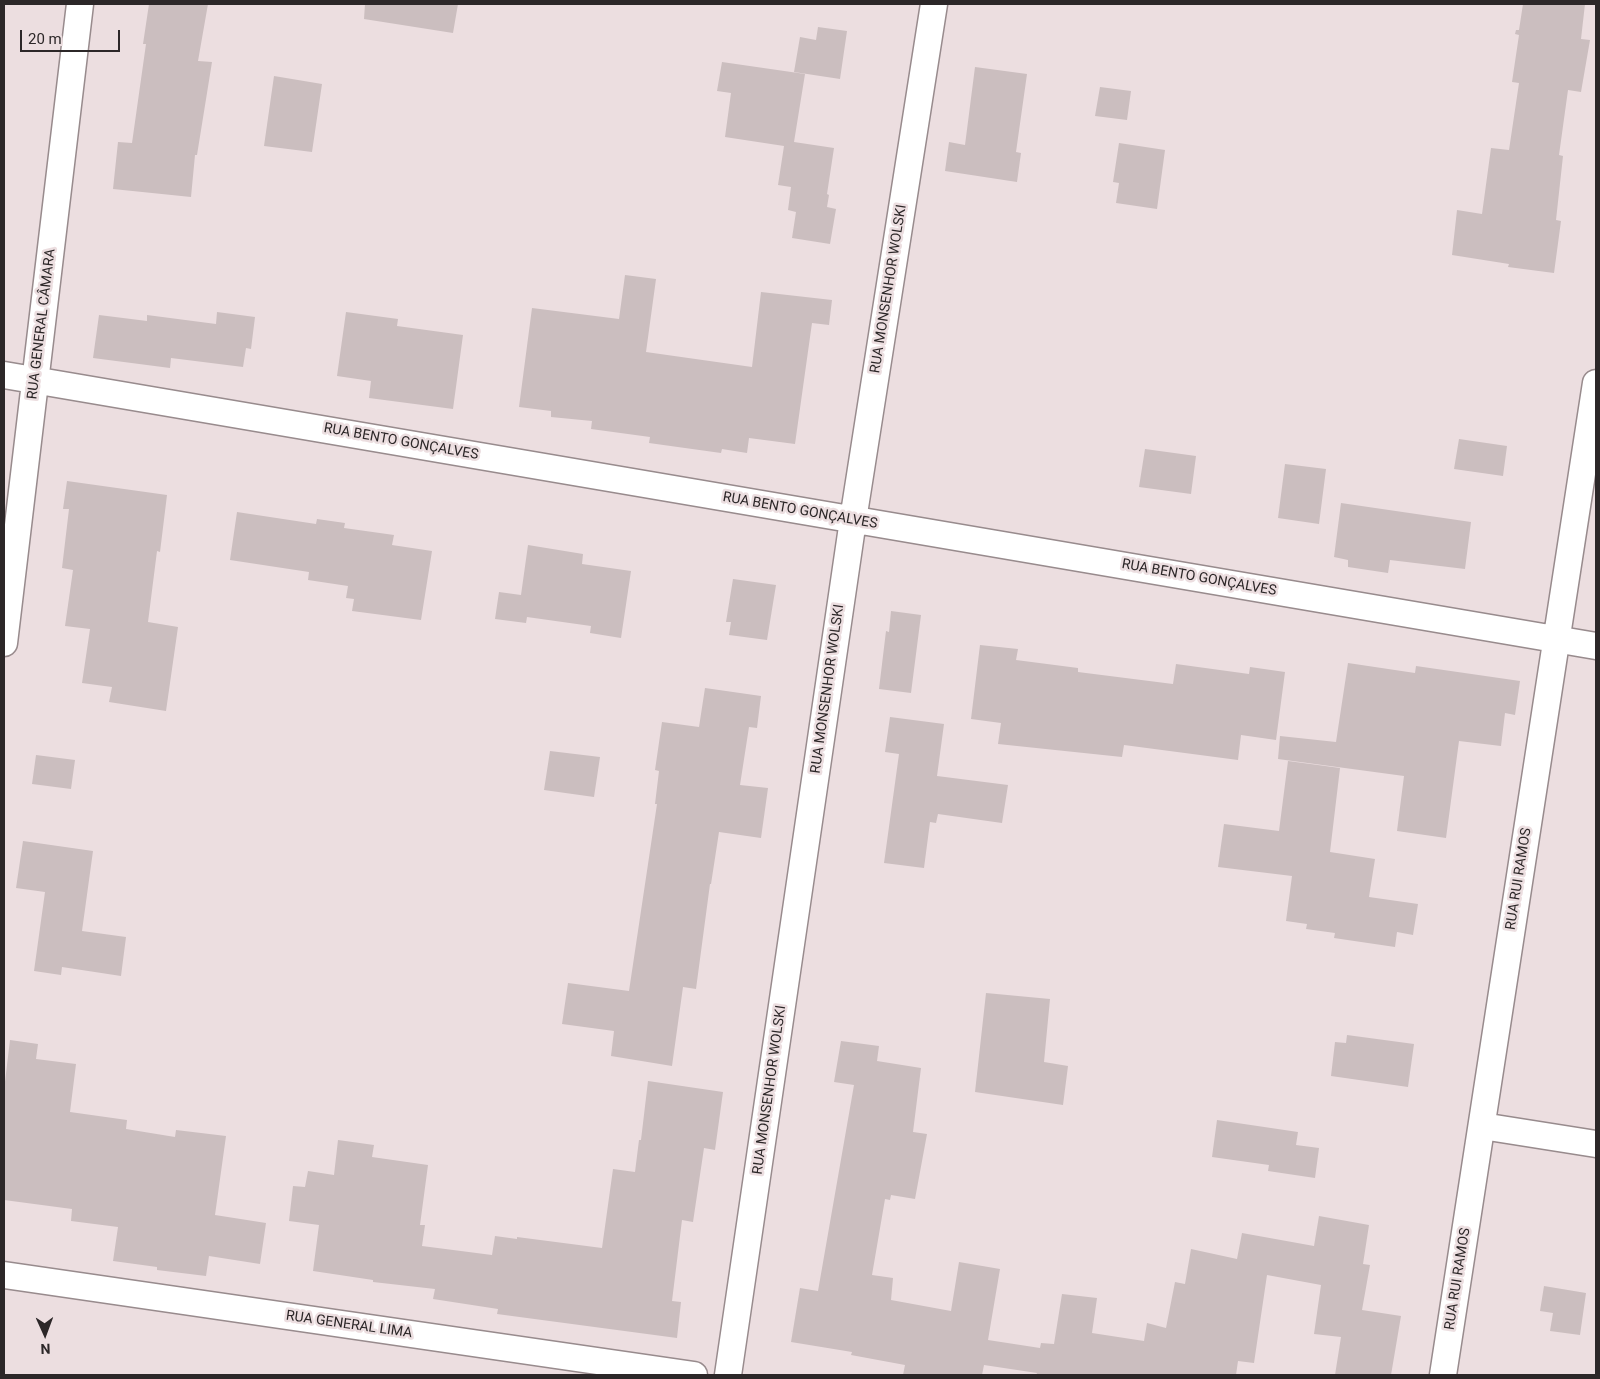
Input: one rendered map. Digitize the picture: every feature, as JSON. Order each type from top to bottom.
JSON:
[{"type":"street","name":"RUA GENERAL CÂMARA","points":[[4,643],[80,4]]},
{"type":"street","name":"RUA MONSENHOR WOLSKI","points":[[728,1375],[853,520],[934,4]]},
{"type":"street","name":"RUA BENTO GONÇALVES","points":[[4,375],[1596,646]]},
{"type":"street","name":"RUA RUI RAMOS","points":[[1443,1375],[1596,383]]},
{"type":"street","points":[[1482,1126],[1596,1144]]},
{"type":"street","name":"RUA GENERAL LIMA","points":[[4,1275],[694,1375]]},
{"type":"building","points":[[149,4],[208,4],[198,61],[212,62],[197,155],[195,155],[191,197],[113,189],[118,142],[132,143],[146,44],[143,44]]},
{"type":"building","points":[[365,4],[458,4],[453,33],[364,19]]},
{"type":"building","points":[[1523,4],[1585,4],[1581,39],[1590,40],[1581,92],[1568,90],[1559,155],[1563,156],[1556,220],[1561,221],[1554,273],[1508,267],[1509,264],[1452,255],[1457,210],[1482,214],[1491,148],[1509,150],[1519,83],[1512,82],[1519,35],[1515,34],[1516,30],[1519,30]]},
{"type":"building","points":[[818,27],[847,31],[840,79],[794,72],[800,37],[816,40]]},
{"type":"building","points":[[722,62],[805,74],[794,142],[834,148],[827,194],[829,195],[827,207],[836,209],[830,244],[792,238],[796,212],[788,210],[791,187],[778,185],[784,146],[725,137],[731,93],[717,91]]},
{"type":"building","points":[[975,67],[1027,74],[1016,152],[1021,153],[1017,182],[945,171],[949,142],[965,145]]},
{"type":"building","points":[[274,76],[322,84],[312,152],[264,146]]},
{"type":"building","points":[[1100,87],[1131,91],[1127,120],[1095,116]]},
{"type":"building","points":[[1119,143],[1165,150],[1157,209],[1116,203],[1119,183],[1113,182]]},
{"type":"building","points":[[625,275],[656,279],[646,352],[752,367],[761,292],[832,300],[829,325],[812,323],[795,444],[749,438],[747,453],[722,449],[721,453],[649,443],[650,437],[591,429],[592,421],[551,417],[551,411],[519,407],[532,308],[619,319]]},
{"type":"building","points":[[217,312],[255,317],[251,349],[246,348],[243,367],[171,358],[170,368],[93,358],[99,315],[147,321],[147,315],[216,324]]},
{"type":"building","points":[[346,312],[398,319],[397,326],[463,335],[453,409],[369,398],[371,381],[337,376]]},
{"type":"building","points":[[1459,439],[1507,446],[1503,476],[1454,469]]},
{"type":"building","points":[[1145,449],[1196,456],[1191,494],[1139,487]]},
{"type":"building","points":[[1285,464],[1326,469],[1319,524],[1278,518]]},
{"type":"building","points":[[67,481],[167,495],[160,552],[157,551],[148,622],[178,627],[166,711],[109,702],[112,687],[82,683],[90,629],[65,626],[73,570],[62,568],[69,509],[63,509]]},
{"type":"building","points":[[1341,503],[1471,522],[1465,569],[1390,560],[1388,573],[1348,567],[1348,560],[1334,557]]},
{"type":"building","points":[[237,512],[316,524],[317,519],[345,523],[344,528],[394,535],[392,545],[432,551],[421,620],[352,611],[354,599],[346,598],[348,586],[308,580],[309,572],[230,560]]},
{"type":"building","points":[[528,545],[583,554],[582,564],[631,571],[621,638],[590,633],[591,626],[527,617],[526,623],[495,619],[499,592],[521,595]]},
{"type":"building","points":[[733,579],[776,585],[767,640],[729,635],[731,622],[726,622]]},
{"type":"building","points":[[891,611],[921,615],[911,693],[879,689],[886,631],[889,632]]},
{"type":"building","points":[[980,645],[1018,649],[1016,660],[1078,668],[1078,672],[1173,684],[1176,664],[1249,674],[1250,667],[1285,672],[1276,740],[1241,735],[1238,760],[1124,745],[1122,757],[998,744],[1001,723],[971,719]]},
{"type":"building","points":[[1348,663],[1415,673],[1416,666],[1520,681],[1515,715],[1505,713],[1501,746],[1459,741],[1446,838],[1397,831],[1404,776],[1278,759],[1280,736],[1336,742]]},
{"type":"building","points":[[705,688],[761,696],[757,728],[749,727],[740,785],[768,788],[761,838],[719,832],[696,989],[683,987],[672,1066],[611,1056],[614,1031],[562,1024],[568,983],[629,991],[657,804],[655,804],[659,771],[655,770],[662,722],[699,727]]},
{"type":"building","points":[[890,717],[944,724],[937,776],[1008,785],[1002,823],[938,814],[936,823],[930,822],[924,868],[884,863],[899,754],[885,752]]},
{"type":"building","points":[[550,751],[600,757],[594,797],[544,790]]},
{"type":"building","points":[[36,755],[75,760],[71,789],[32,784]]},
{"type":"building","points":[[1288,761],[1340,768],[1330,852],[1375,859],[1369,897],[1418,904],[1413,935],[1397,932],[1395,947],[1334,938],[1335,933],[1306,929],[1307,924],[1286,921],[1292,876],[1218,867],[1224,824],[1279,831]]},
{"type":"building","points":[[23,841],[93,851],[82,931],[126,937],[121,976],[62,967],[61,975],[34,971],[45,892],[16,888]]},
{"type":"building","points":[[986,993],[1050,999],[1044,1062],[1068,1066],[1063,1105],[975,1092]]},
{"type":"building","points":[[1347,1035],[1414,1044],[1408,1087],[1331,1076],[1335,1042],[1346,1043]]},
{"type":"building","points":[[10,1040],[38,1044],[36,1059],[76,1064],[70,1112],[127,1120],[126,1129],[175,1137],[176,1130],[226,1136],[215,1215],[266,1223],[260,1264],[209,1256],[206,1276],[157,1270],[157,1267],[113,1261],[118,1227],[71,1221],[72,1209],[4,1200],[4,1090]]},
{"type":"building","points":[[841,1041],[879,1046],[877,1061],[921,1068],[913,1132],[927,1134],[915,1199],[891,1195],[890,1200],[885,1199],[872,1275],[893,1278],[891,1300],[951,1311],[959,1262],[1000,1269],[988,1340],[1040,1348],[1041,1343],[1054,1344],[1062,1294],[1097,1298],[1092,1333],[1144,1341],[1147,1323],[1166,1328],[1175,1282],[1185,1284],[1191,1249],[1237,1259],[1242,1233],[1314,1246],[1319,1216],[1369,1225],[1363,1264],[1370,1265],[1362,1310],[1401,1316],[1391,1375],[1335,1375],[1341,1337],[1314,1334],[1321,1285],[1267,1275],[1254,1363],[1238,1361],[1236,1375],[1036,1375],[1037,1373],[984,1365],[982,1375],[903,1375],[905,1365],[851,1355],[852,1352],[791,1342],[800,1288],[818,1291],[854,1085],[834,1082]]},
{"type":"building","points":[[648,1081],[723,1092],[715,1150],[704,1148],[693,1222],[682,1220],[672,1301],[681,1302],[677,1338],[497,1314],[498,1309],[433,1299],[435,1289],[373,1282],[373,1280],[313,1271],[319,1225],[289,1221],[293,1186],[305,1187],[308,1171],[334,1175],[338,1140],[374,1145],[372,1157],[428,1165],[420,1225],[425,1225],[422,1246],[492,1255],[495,1236],[602,1248],[613,1169],[635,1172]]},
{"type":"building","points":[[1217,1120],[1298,1132],[1296,1145],[1319,1148],[1315,1178],[1268,1171],[1269,1165],[1212,1157]]},
{"type":"building","points":[[1544,1286],[1586,1293],[1580,1335],[1550,1331],[1553,1313],[1540,1311]]}]
